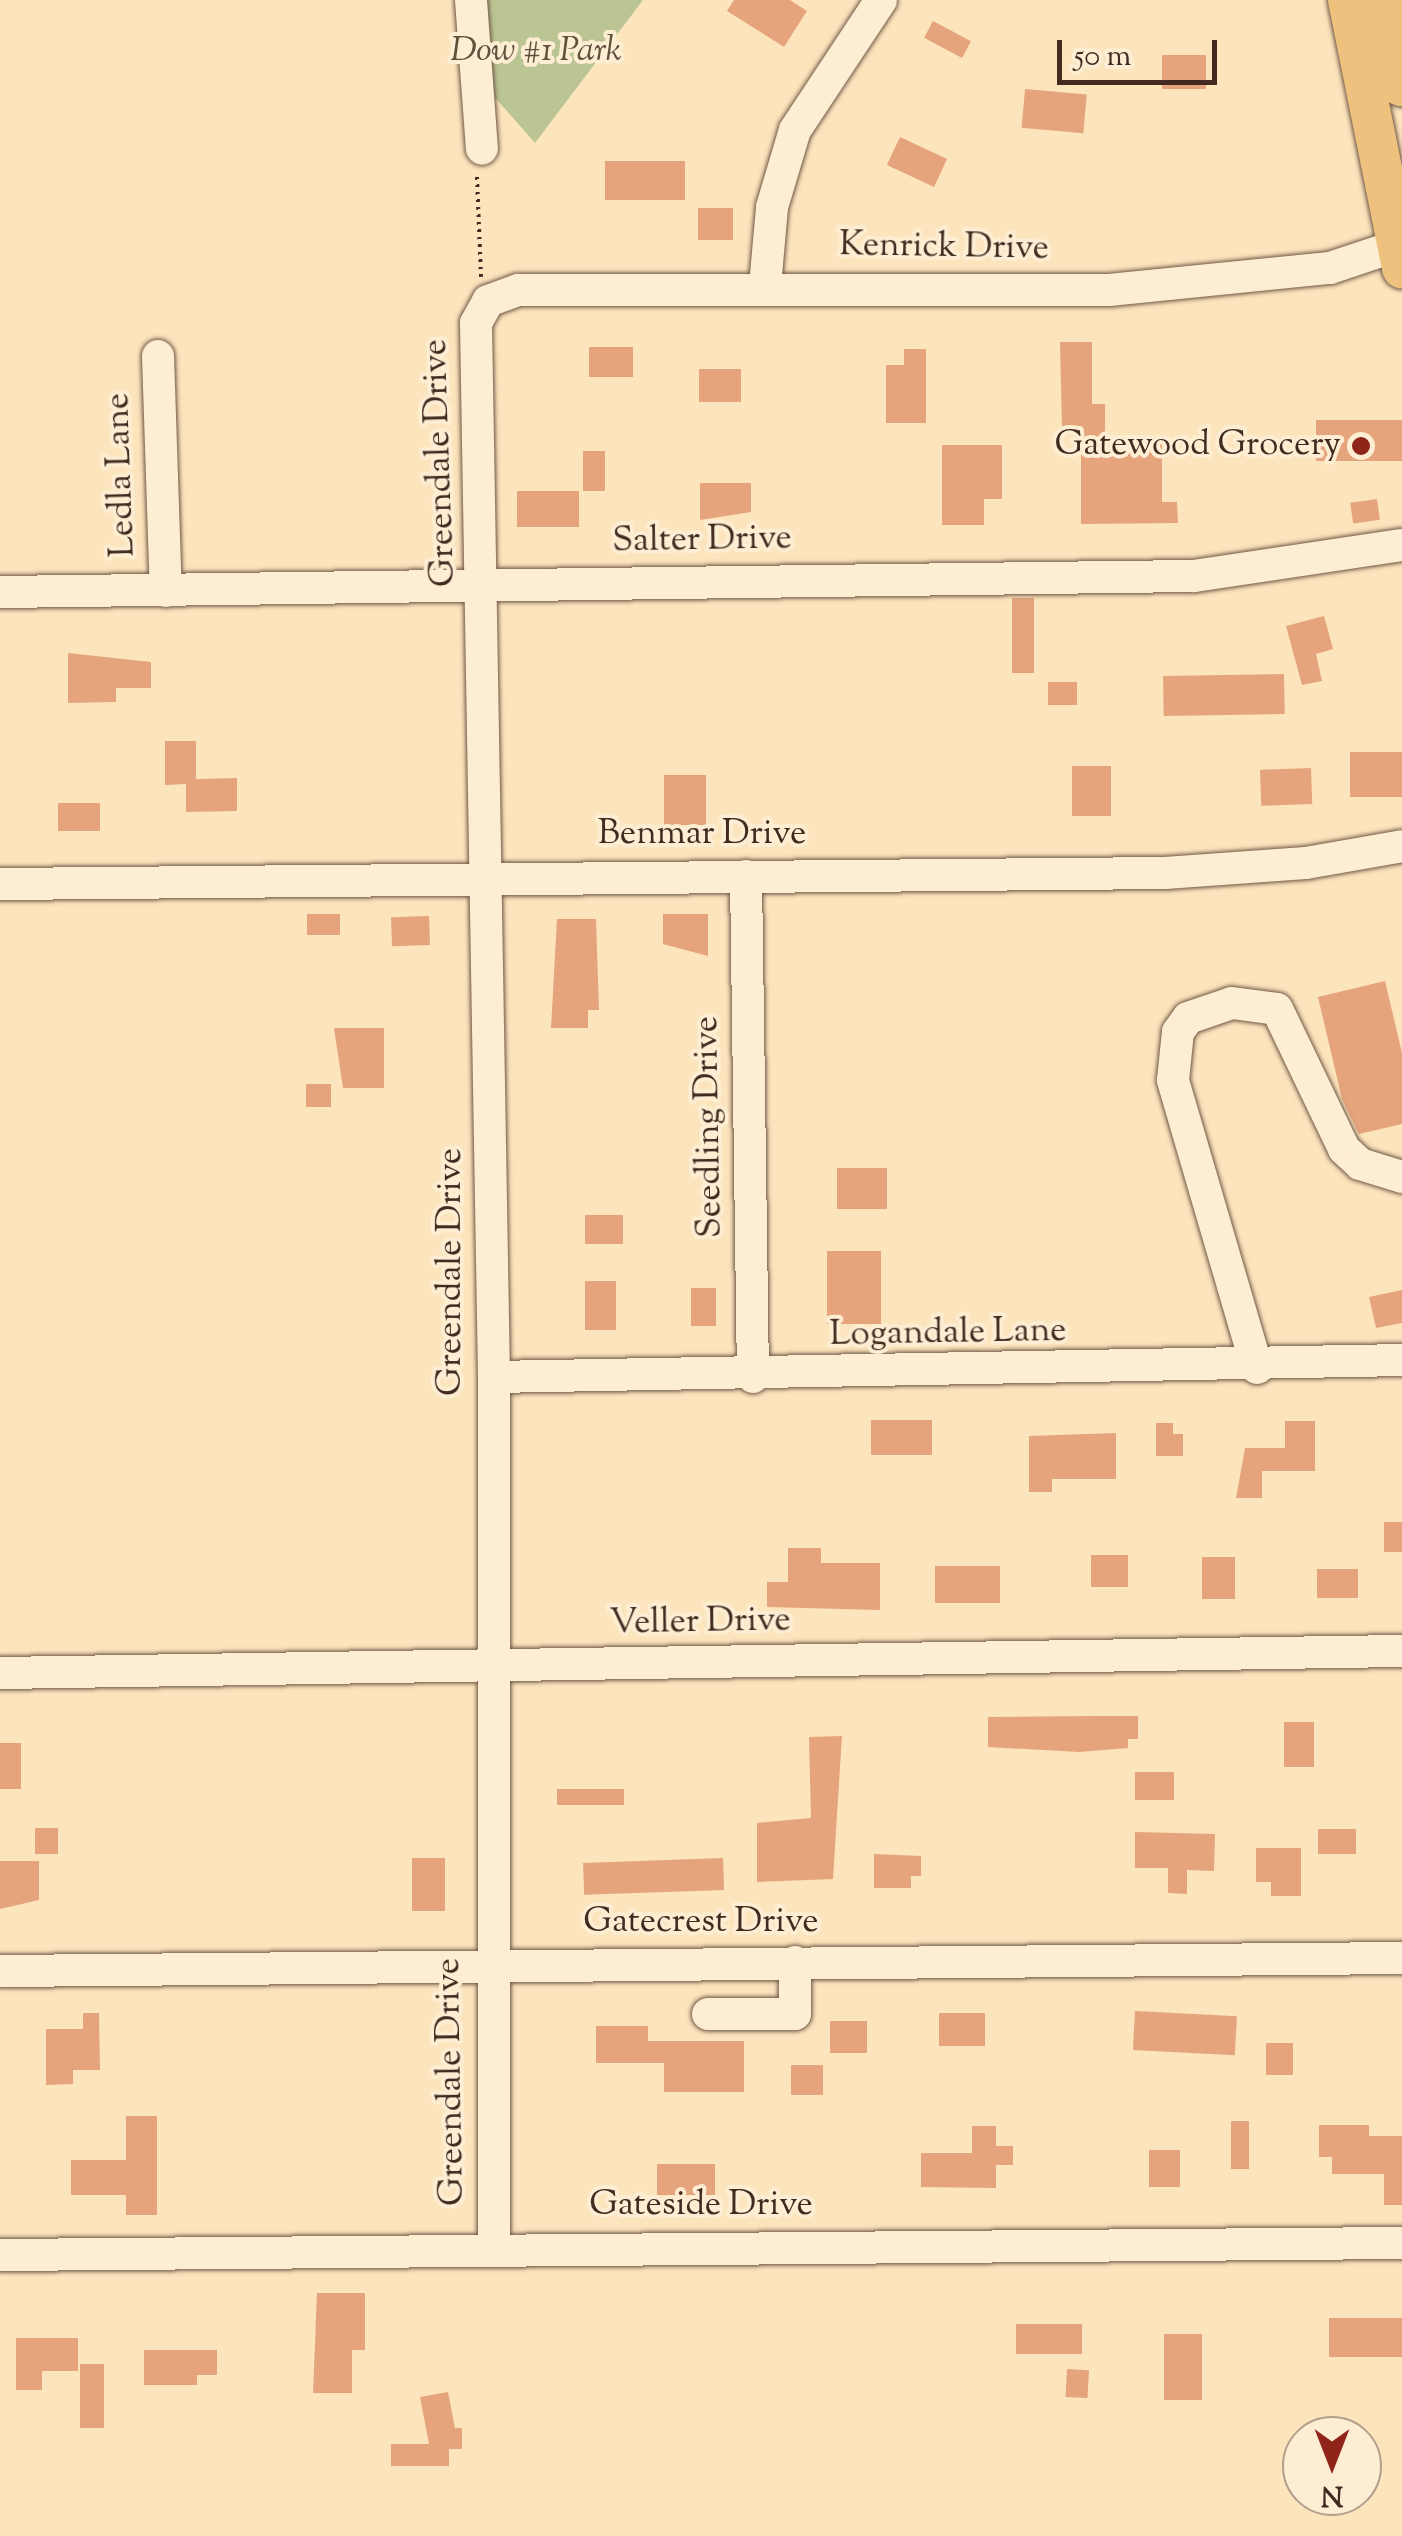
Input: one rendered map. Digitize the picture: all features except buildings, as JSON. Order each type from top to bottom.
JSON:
[{"type":"highway","points":[[1387,0],[1402,39]]},
{"type":"highway","points":[[1387,0],[1402,82]]},
{"type":"main road","points":[[1348,0],[1399,257]]},
{"type":"street","points":[[471,0],[482,150]]},
{"type":"street","points":[[765,286],[772,207],[795,130],[881,0]]},
{"type":"street","name":"Kenrick Drive","points":[[488,300],[518,290],[1209,285],[1399,257]]},
{"type":"street","name":"Greendale Drive","points":[[488,300],[476,323],[485,583],[494,1377],[488,1666],[494,2246]]},
{"type":"street","name":"Ledla Lane","points":[[158,356],[166,590]]},
{"type":"street","name":"Salter Drive","points":[[0,592],[1194,576],[1402,546]]},
{"type":"street","name":"Benmar Drive","points":[[0,884],[489,874],[746,876],[1236,870],[1402,846]]},
{"type":"street","name":"Seedling Drive","points":[[746,876],[753,1377]]},
{"type":"street","points":[[1257,1368],[1172,1080],[1178,1032],[1188,1018],[1232,1003],[1277,1010],[1344,1149],[1360,1164],[1402,1177]]},
{"type":"street","name":"Logandale Lane","points":[[494,1377],[753,1377],[1257,1368],[1402,1360]]},
{"type":"street","name":"Veller Drive","points":[[0,1674],[1402,1650]]},
{"type":"street","name":"Gatecrest Drive","points":[[0,1971],[1402,1958]]},
{"type":"street","points":[[708,2014],[796,2014],[795,1962]]},
{"type":"street","name":"Gateside Drive","points":[[0,2255],[494,2246],[1402,2243]]},
{"type":"path","points":[[482,150],[479,272],[488,300]]},
{"type":"green space","name":"Dow #1 Park","points":[[482,0],[643,0],[535,143],[484,85]]},
{"type":"place","name":"Gatewood Grocery","points":[[1361,446]]}]
